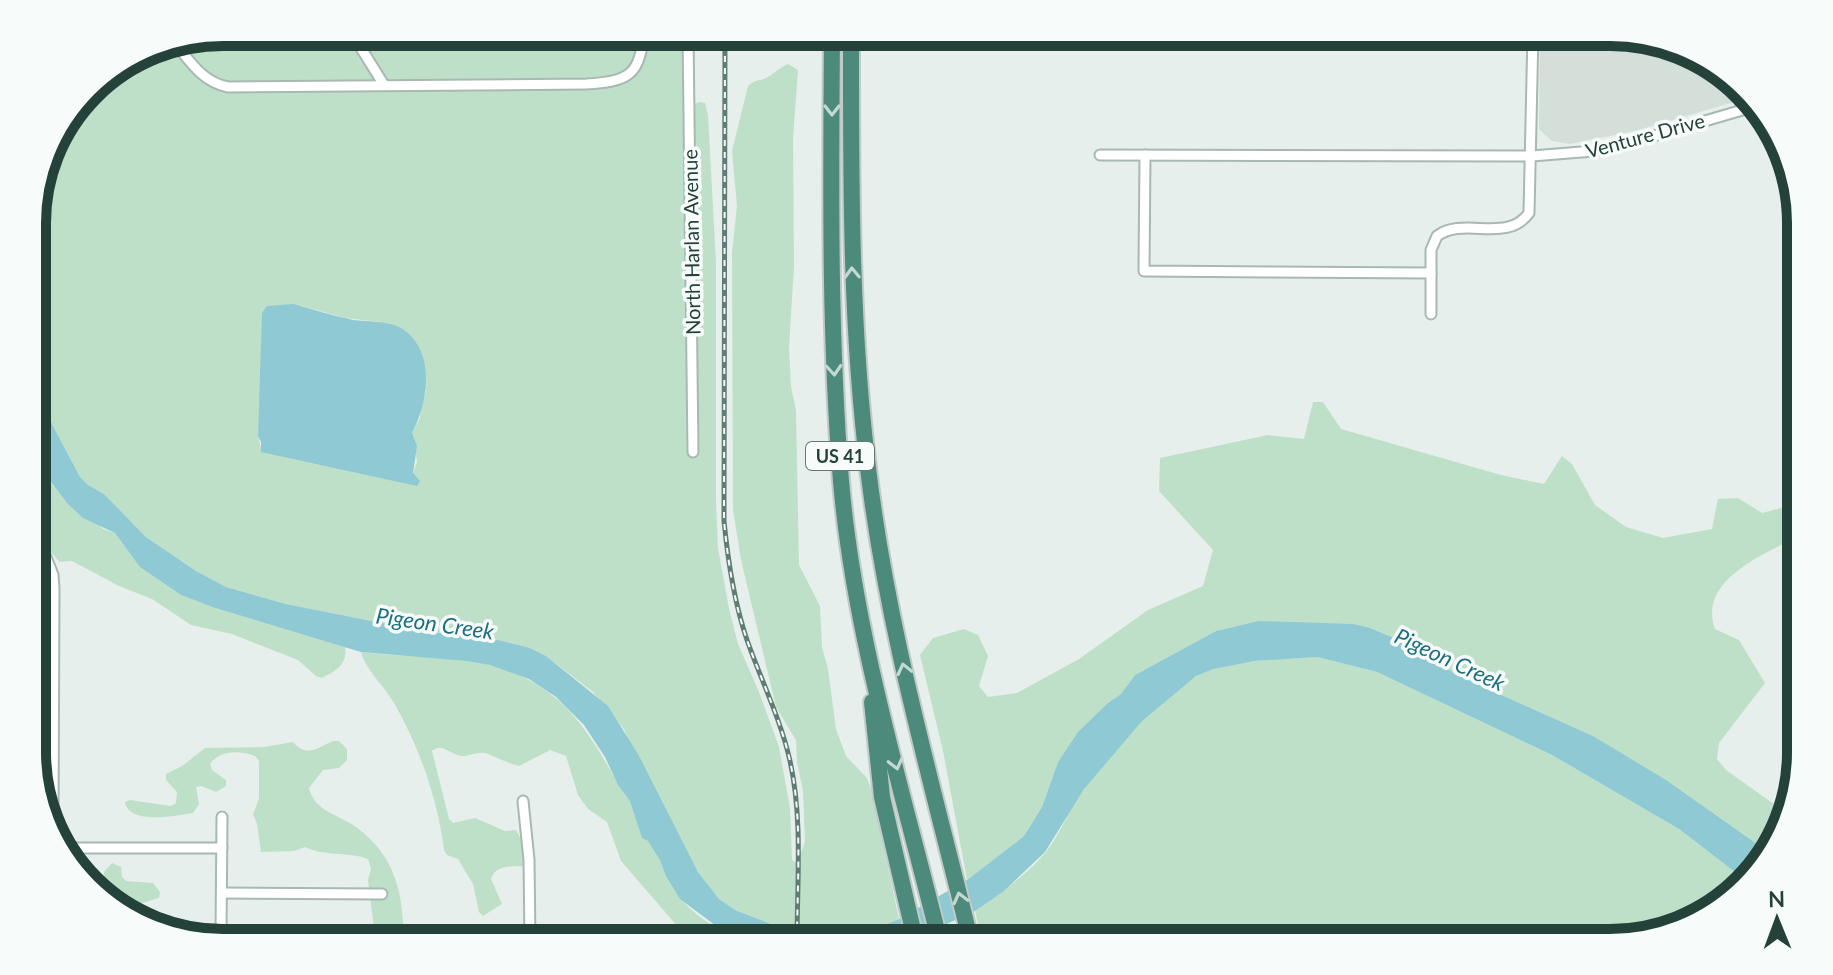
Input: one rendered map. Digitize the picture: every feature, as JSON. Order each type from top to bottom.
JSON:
[{"type":"highway","name":"US 41","points":[[832,46],[830,260],[841,481],[867,649],[937,929]]},
{"type":"highway","name":"US 41","points":[[851,46],[852,265],[856,351],[868,471],[894,623],[968,929]]},
{"type":"highway","points":[[867,649],[882,797],[913,929]]},
{"type":"street","points":[[360,46],[384,85]]},
{"type":"street","points":[[182,51],[204,77],[228,87],[613,83],[628,77],[638,63],[643,46]]},
{"type":"street","name":"North Harlan Avenue","points":[[688,46],[693,452]]},
{"type":"street","points":[[1431,314],[1432,246],[1435,239],[1444,231],[1456,228],[1507,228],[1527,216],[1532,156],[1533,46]]},
{"type":"street","name":"Venture Drive","points":[[1100,155],[1532,156],[1606,150],[1745,109]]},
{"type":"street","points":[[1145,155],[1144,271],[1431,273]]},
{"type":"street","points":[[46,566],[52,575],[53,589],[52,798]]},
{"type":"street","points":[[46,662],[53,662]]},
{"type":"street","points":[[523,801],[529,860],[530,929]]},
{"type":"street","points":[[221,929],[222,817]]},
{"type":"street","points":[[74,848],[222,848]]},
{"type":"street","points":[[222,893],[382,894]]},
{"type":"shaded area","points":[[1540,46],[1610,46],[1656,52],[1689,64],[1709,76],[1738,101],[1635,131],[1569,144],[1552,141],[1539,129]]},
{"type":"green space","points":[[211,46],[684,46],[684,100],[695,104],[705,103],[708,115],[716,262],[718,548],[738,644],[779,747],[790,808],[792,860],[797,863],[805,842],[803,791],[796,740],[776,707],[741,560],[733,510],[732,253],[737,206],[732,151],[748,86],[788,64],[798,70],[793,138],[794,266],[789,348],[796,410],[799,565],[820,606],[822,647],[836,729],[846,756],[867,778],[871,789],[899,919],[882,926],[855,929],[789,929],[735,910],[719,899],[698,872],[623,728],[593,692],[546,656],[530,648],[498,640],[422,631],[286,604],[226,587],[146,537],[104,494],[88,485],[80,477],[52,424],[46,402],[46,211],[49,188],[59,155],[82,115],[106,90],[144,64],[188,49]],"holes":[[[294,304],[345,318],[380,322],[426,391],[421,402],[420,418],[412,433],[417,462],[413,473],[262,452],[258,436],[263,334]]]},
{"type":"green space","points":[[1313,402],[1323,402],[1341,429],[1501,475],[1544,484],[1562,456],[1572,464],[1595,505],[1626,527],[1663,538],[1712,529],[1718,499],[1738,498],[1762,513],[1787,506],[1787,542],[1738,570],[1716,596],[1712,611],[1715,629],[1739,640],[1765,683],[1719,743],[1717,759],[1726,770],[1779,807],[1760,846],[1593,736],[1455,674],[1418,648],[1370,628],[1237,626],[1216,631],[1135,675],[1058,762],[1042,807],[1024,836],[967,880],[943,751],[920,655],[933,638],[964,629],[978,635],[988,656],[979,686],[988,697],[1017,693],[1079,659],[1148,610],[1203,586],[1213,550],[1159,491],[1160,458],[1268,435],[1304,439]]},
{"type":"green space","points":[[46,473],[103,529],[115,533],[141,567],[181,595],[345,647],[345,658],[336,670],[322,678],[316,676],[298,660],[232,634],[191,625],[152,599],[119,586],[72,561],[60,562],[46,542]]},
{"type":"green space","points":[[361,652],[458,659],[514,673],[552,695],[581,724],[631,802],[642,837],[659,856],[674,889],[701,918],[719,929],[680,929],[621,861],[607,822],[588,809],[578,795],[566,756],[550,750],[519,766],[485,753],[462,756],[443,748],[436,749],[432,751],[449,819],[453,823],[475,818],[505,831],[516,830],[524,844],[525,866],[505,867],[493,874],[491,879],[502,904],[483,916],[479,912],[473,884],[458,859],[447,855],[444,850],[432,793],[412,737],[394,703]]},
{"type":"green space","points":[[1317,657],[1377,672],[1552,755],[1679,829],[1738,874],[1709,899],[1689,911],[1645,926],[1622,929],[979,929],[975,911],[1038,860],[1051,845],[1079,796],[1125,738],[1179,688],[1196,676],[1251,661]]},
{"type":"green space","points":[[339,741],[347,749],[347,760],[339,768],[323,770],[309,788],[316,802],[356,827],[381,851],[395,878],[403,929],[374,929],[368,859],[305,847],[294,851],[261,852],[253,814],[259,799],[259,761],[255,756],[230,752],[214,759],[210,764],[212,770],[226,780],[226,786],[216,792],[196,787],[199,804],[193,813],[143,816],[134,814],[125,802],[130,800],[171,806],[176,803],[177,792],[166,780],[166,774],[205,748],[264,747],[293,742],[303,750],[317,749]]},
{"type":"green space","points":[[112,863],[121,867],[122,877],[126,881],[153,883],[160,892],[159,898],[134,905],[106,884],[104,872]]},
{"type":"water","points":[[294,304],[349,319],[391,324],[404,330],[414,340],[425,365],[426,379],[422,407],[412,433],[417,446],[413,473],[420,481],[417,486],[261,452],[258,436],[262,313],[267,306]]},
{"type":"water","points":[[46,402],[52,424],[80,477],[104,494],[146,537],[226,587],[286,604],[422,631],[498,640],[530,648],[546,656],[608,706],[638,754],[698,872],[719,899],[735,910],[789,929],[720,929],[680,899],[660,860],[648,841],[642,838],[630,801],[584,725],[556,697],[529,679],[490,665],[467,661],[361,652],[215,608],[181,595],[140,567],[115,533],[83,518],[67,503],[46,475]]},
{"type":"water","points":[[1259,621],[1353,624],[1418,648],[1455,674],[1593,736],[1666,780],[1760,846],[1738,874],[1679,829],[1552,755],[1377,672],[1317,657],[1254,661],[1213,669],[1196,676],[1142,721],[1084,789],[1045,852],[1004,891],[975,911],[936,929],[855,929],[882,926],[899,919],[967,880],[1024,836],[1042,807],[1058,762],[1078,732],[1121,694],[1135,675],[1216,631]]},
{"type":"railway","points":[[725,46],[724,521],[738,611],[781,730],[794,783],[798,851],[797,929]]},
{"type":"water label","name":"Pigeon Creek","points":[[435,623]]},
{"type":"water label","name":"Pigeon Creek","points":[[1450,659]]}]
